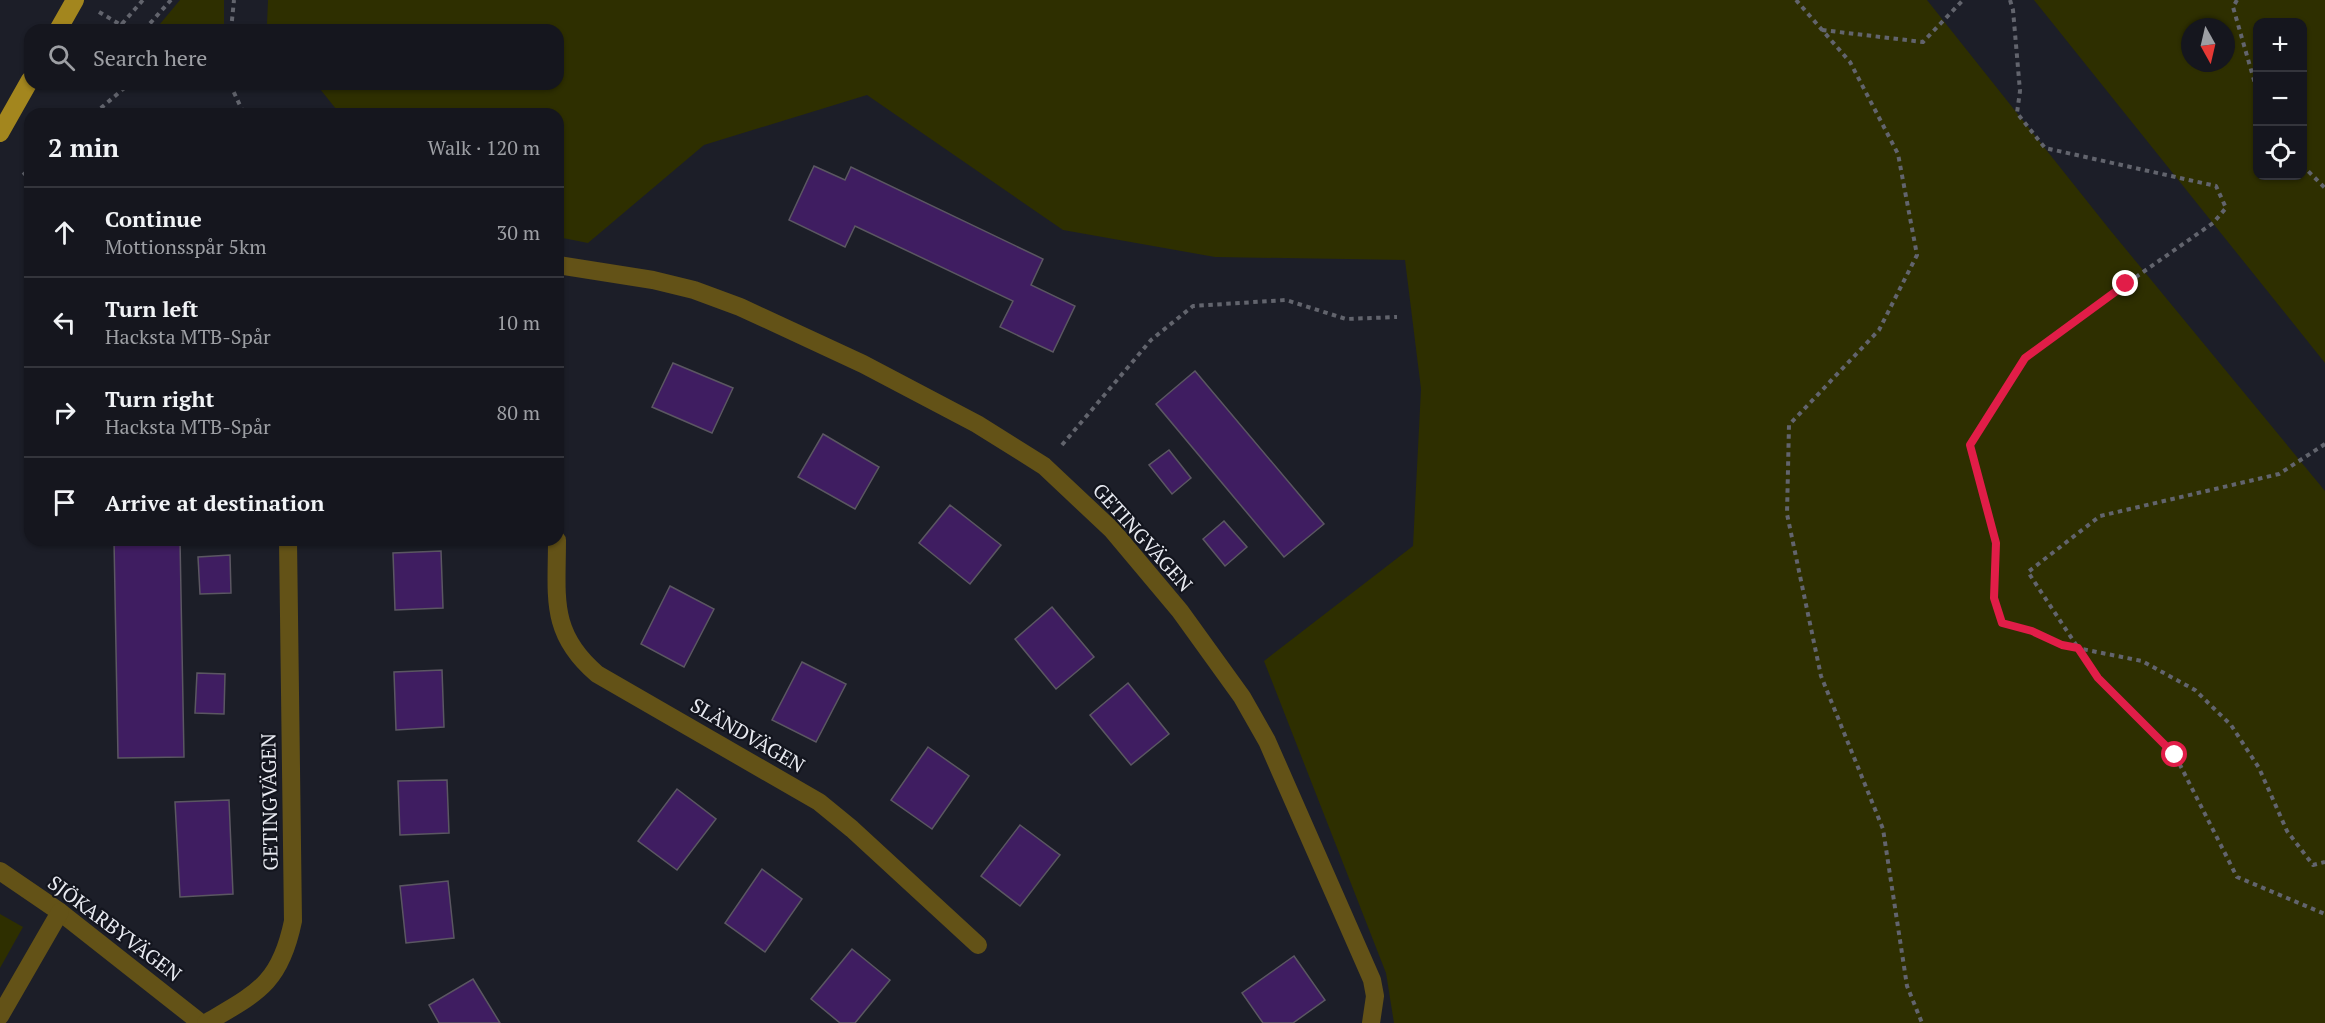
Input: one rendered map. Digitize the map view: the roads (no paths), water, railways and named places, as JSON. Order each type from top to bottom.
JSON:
[{"type":"main road","points":[[64,24],[83,3]]},
{"type":"main road","points":[[0,133],[24,90]]},
{"type":"street","name":"GETINGVÄGEN","points":[[564,266],[653,280],[694,290],[740,307],[863,364],[967,418],[1044,466],[1112,530],[1180,611],[1242,697],[1267,741],[1372,980],[1375,996],[1371,1023]]},
{"type":"street","name":"GETINGVÄGEN","points":[[203,1023],[266,984],[283,958],[293,921],[288,546]]},
{"type":"street","name":"SLÄNDVÄGEN","points":[[557,546],[557,613],[563,630],[580,660],[597,674],[819,802],[852,829],[978,945]]},
{"type":"street","name":"SJÖKARBYVÄGEN","points":[[0,871],[60,912],[203,1023]]},
{"type":"street","points":[[0,1016],[60,912]]}]
